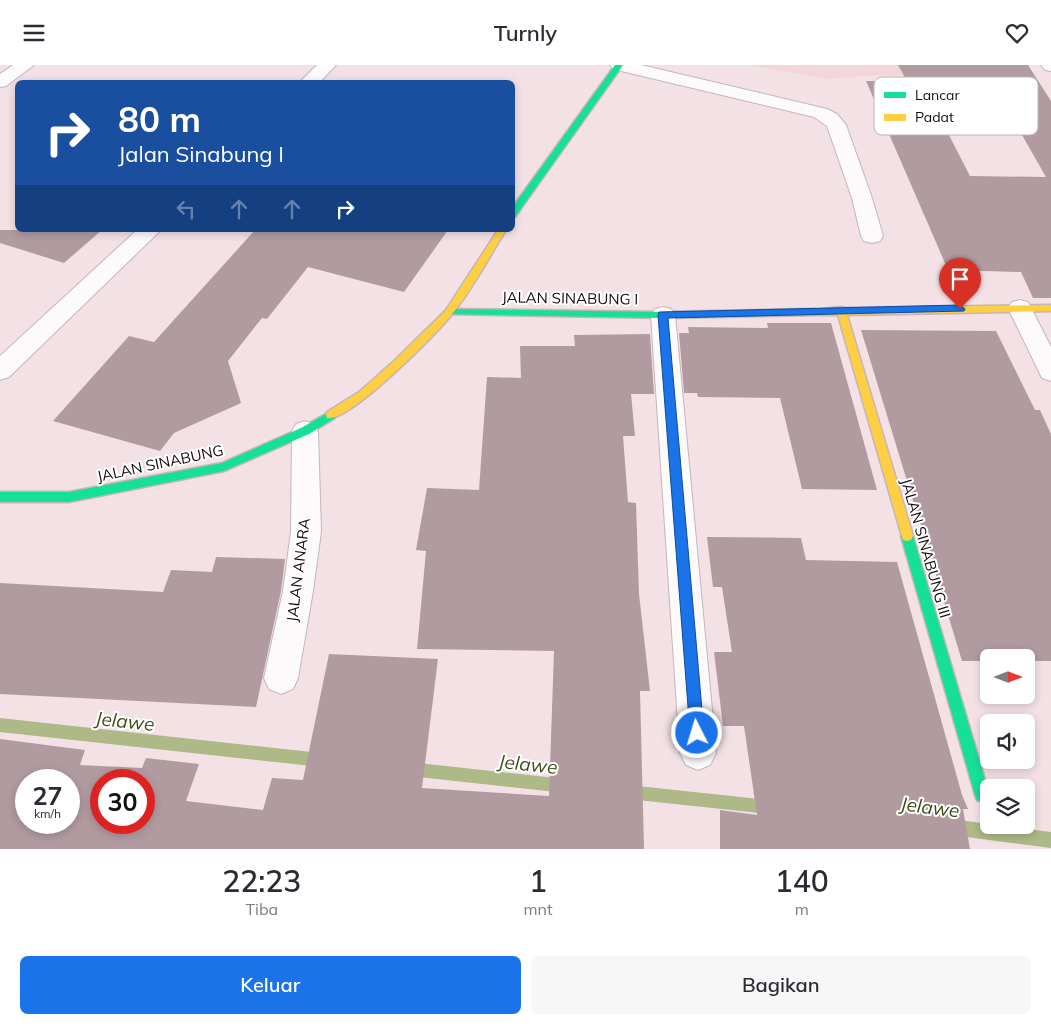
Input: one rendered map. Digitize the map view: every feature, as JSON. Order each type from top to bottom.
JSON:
[{"type":"street","points":[[0,81],[26,65]]},
{"type":"street","points":[[311,80],[327,65]]},
{"type":"street","points":[[515,211],[619,65],[810,111],[830,118],[836,125],[862,198],[872,236]]},
{"type":"street","points":[[0,371],[148,232]]},
{"type":"street","name":"JALAN SINABUNG","points":[[0,497],[68,497],[224,467],[304,431],[363,395],[398,365],[449,312],[501,232]]},
{"type":"street","points":[[1020,308],[1051,372]]},
{"type":"street","name":"JALAN SINABUNG I","points":[[449,312],[663,315],[841,310],[1051,308]]},
{"type":"street","name":"JALAN SINABUNG III","points":[[841,310],[980,788]]},
{"type":"street","points":[[663,315],[698,753]]},
{"type":"street","name":"JALAN ANARA","points":[[281,678],[298,591],[306,532],[304,431]]},
{"type":"shaded area","points":[[748,65],[976,65],[984,76],[873,75],[827,79]]},
{"type":"building","points":[[898,65],[1028,65],[1036,77],[905,77]]},
{"type":"building","points":[[866,81],[874,81],[874,99]]},
{"type":"building","points":[[1038,81],[1051,101],[1051,298],[1033,298],[1021,272],[948,270],[889,135],[949,135],[970,176],[1046,177],[1022,135],[1038,135]]},
{"type":"building","points":[[0,230],[15,230],[15,232],[100,232],[64,263],[0,243]]},
{"type":"building","points":[[253,232],[447,232],[404,292],[308,267],[267,319],[262,318],[228,361],[241,403],[174,433],[160,451],[53,421],[129,336],[154,342]]},
{"type":"building","points":[[767,323],[831,323],[877,490],[802,489],[780,398],[698,397],[697,393],[684,393],[679,333],[689,333],[688,327],[768,328]]},
{"type":"building","points":[[861,330],[996,331],[1035,410],[1040,410],[1051,434],[1051,661],[1035,661],[1035,649],[980,649],[980,661],[962,661],[932,562],[934,562],[918,517]]},
{"type":"building","points":[[650,334],[654,394],[631,394],[635,436],[623,436],[628,502],[636,503],[639,594],[650,691],[640,691],[644,849],[0,849],[0,739],[85,750],[80,765],[142,768],[146,758],[199,764],[186,801],[263,810],[272,778],[303,780],[329,654],[438,659],[422,788],[549,796],[554,651],[417,649],[426,551],[416,550],[427,488],[479,490],[487,377],[521,378],[520,346],[575,346],[574,335]]},
{"type":"building","points":[[707,537],[801,538],[806,560],[897,562],[962,795],[968,809],[963,809],[970,849],[720,849],[720,810],[757,815],[744,726],[723,726],[714,652],[732,652],[722,587],[713,587]]},
{"type":"building","points":[[216,557],[285,559],[281,591],[256,707],[0,694],[0,583],[163,592],[171,570],[212,572]]},
{"type":"waterway","name":"Jelawe","points":[[0,725],[321,760]]},
{"type":"waterway","name":"Jelawe","points":[[409,769],[565,786]]},
{"type":"waterway","name":"Jelawe","points":[[628,792],[769,807]]},
{"type":"waterway","name":"Jelawe","points":[[951,827],[1051,840]]},
{"type":"traffic: fast","points":[[515,211],[619,65]]},
{"type":"traffic: fast","points":[[449,312],[663,315],[815,312]]},
{"type":"traffic: fast","points":[[0,497],[69,497],[224,467],[305,431],[331,415]]},
{"type":"traffic: fast","points":[[907,536],[980,788]]},
{"type":"traffic: slow","points":[[331,415],[363,395],[398,364],[449,312],[501,232]]},
{"type":"traffic: slow","points":[[815,312],[1051,308]]},
{"type":"traffic: slow","points":[[841,310],[907,536]]},
{"type":"route","points":[[697,733],[663,315],[960,309]]}]
